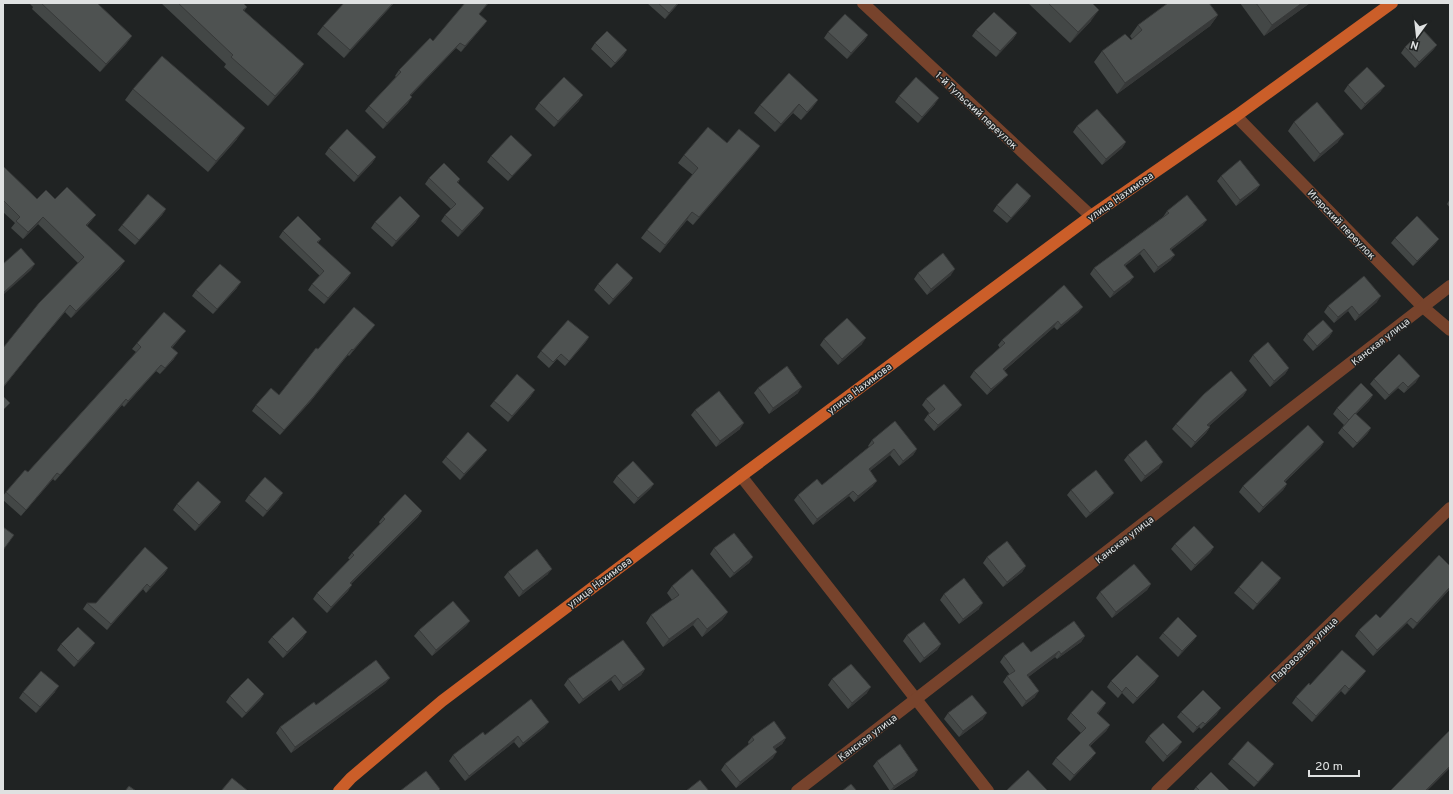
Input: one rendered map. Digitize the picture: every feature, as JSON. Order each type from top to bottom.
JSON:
[{"type":"main road","name":"улица Нахимова","points":[[339,791],[350,778],[442,701],[741,476],[1091,216],[1236,116],[1392,3]]},
{"type":"street","name":"1-й Тульский переулок","points":[[863,3],[1091,216]]},
{"type":"street","name":"Игарский переулок","points":[[1236,116],[1424,307],[1450,330]]},
{"type":"street","name":"Канская улица","points":[[796,791],[1450,286]]},
{"type":"street","points":[[741,476],[988,791]]},
{"type":"street","name":"Паровозная улица","points":[[1157,791],[1450,508]]},
{"type":"building","points":[[41,3],[97,3],[132,36],[106,64]]},
{"type":"building","points":[[178,3],[243,3],[247,7],[243,10],[304,64],[275,96],[231,57],[233,55]]},
{"type":"building","points":[[344,3],[393,3],[350,50],[323,26]]},
{"type":"building","points":[[465,3],[488,3],[479,14],[487,21],[465,46],[460,43],[410,95],[412,97],[387,123],[369,106],[401,72],[399,70],[430,38],[433,41]]},
{"type":"building","points":[[658,3],[678,3],[669,13]]},
{"type":"building","points":[[1048,3],[1092,3],[1099,10],[1078,32]]},
{"type":"building","points":[[1168,3],[1209,3],[1218,15],[1125,83],[1102,51],[1125,34],[1131,40],[1142,30],[1138,25]]},
{"type":"building","points":[[1256,3],[1302,3],[1272,25]]},
{"type":"building","points":[[994,12],[1017,33],[1000,51],[976,30]]},
{"type":"building","points":[[845,14],[868,35],[851,53],[828,32]]},
{"type":"building","points":[[1423,30],[1437,45],[1419,62],[1405,47]]},
{"type":"building","points":[[607,31],[627,50],[615,63],[595,43]]},
{"type":"building","points":[[162,56],[245,128],[216,161],[133,89]]},
{"type":"building","points":[[1367,67],[1385,86],[1365,104],[1348,85]]},
{"type":"building","points":[[789,73],[818,100],[807,112],[799,104],[781,124],[760,105]]},
{"type":"building","points":[[564,77],[583,95],[558,121],[539,103]]},
{"type":"building","points":[[916,77],[939,98],[922,117],[899,96]]},
{"type":"building","points":[[1317,102],[1344,134],[1320,154],[1294,122]]},
{"type":"building","points":[[1097,109],[1126,142],[1106,159],[1077,126]]},
{"type":"building","points":[[708,127],[727,143],[739,129],[760,146],[699,217],[692,212],[665,245],[647,230],[698,168],[684,155]]},
{"type":"building","points":[[347,129],[376,157],[358,176],[329,148]]},
{"type":"building","points":[[511,135],[532,155],[512,176],[491,156]]},
{"type":"building","points":[[1240,160],[1260,185],[1240,200],[1221,176]]},
{"type":"building","points":[[444,163],[460,179],[457,182],[484,208],[462,231],[445,215],[456,204],[429,178]]},
{"type":"building","points":[[3,166],[37,199],[46,190],[55,199],[67,187],[96,215],[86,225],[125,261],[76,311],[70,305],[3,387],[3,348],[39,303],[84,257],[43,217],[28,232],[16,221],[20,217],[3,200]]},
{"type":"building","points":[[1017,183],[1031,196],[1011,218],[997,205]]},
{"type":"building","points":[[148,194],[166,209],[139,240],[122,225]]},
{"type":"building","points":[[1187,195],[1207,220],[1170,249],[1175,255],[1158,267],[1144,249],[1124,265],[1134,277],[1114,292],[1094,268],[1169,213],[1167,211]]},
{"type":"building","points":[[400,196],[420,216],[396,241],[375,222]]},
{"type":"building","points":[[298,216],[321,239],[317,242],[351,273],[328,298],[312,284],[324,271],[283,231]]},
{"type":"building","points":[[1417,216],[1439,239],[1417,261],[1395,238]]},
{"type":"building","points":[[21,248],[35,264],[3,293],[3,264]]},
{"type":"building","points":[[943,253],[955,269],[931,289],[918,273]]},
{"type":"building","points":[[617,263],[633,278],[613,299],[598,284]]},
{"type":"building","points":[[220,264],[241,282],[217,309],[196,290]]},
{"type":"building","points":[[1364,276],[1381,296],[1359,315],[1352,306],[1338,317],[1328,306]]},
{"type":"building","points":[[1064,285],[1083,307],[1061,325],[1058,321],[1003,369],[1008,375],[991,389],[974,371],[1005,343],[1002,340]]},
{"type":"building","points":[[354,307],[375,325],[353,350],[352,349],[284,430],[256,405],[271,388],[279,395],[316,348],[318,349]]},
{"type":"building","points":[[164,312],[186,331],[171,347],[178,353],[165,368],[161,365],[128,401],[126,399],[60,475],[57,473],[26,510],[6,492],[25,470],[28,472],[141,347],[137,343]]},
{"type":"building","points":[[847,318],[866,338],[842,359],[824,339]]},
{"type":"building","points":[[568,320],[589,337],[569,361],[561,354],[553,362],[541,351]]},
{"type":"building","points":[[1323,320],[1333,331],[1317,346],[1307,334]]},
{"type":"building","points":[[1268,342],[1289,368],[1274,381],[1253,355]]},
{"type":"building","points":[[1399,354],[1420,376],[1408,387],[1403,382],[1389,395],[1374,379]]},
{"type":"building","points":[[787,366],[802,387],[773,408],[758,388]]},
{"type":"building","points":[[1231,371],[1247,390],[1207,425],[1210,427],[1195,442],[1176,424],[1204,394]]},
{"type":"building","points":[[517,374],[535,390],[512,416],[494,401]]},
{"type":"building","points":[[1361,383],[1373,395],[1349,420],[1337,408]]},
{"type":"building","points":[[944,384],[962,405],[938,425],[928,415],[935,409],[926,399]]},
{"type":"building","points":[[719,391],[744,423],[720,441],[695,410]]},
{"type":"building","points":[[3,396],[10,403],[3,410]]},
{"type":"building","points":[[1355,413],[1371,428],[1357,443],[1342,428]]},
{"type":"building","points":[[895,421],[917,449],[903,461],[894,449],[869,469],[877,481],[858,496],[853,491],[817,519],[798,495],[817,479],[822,485],[874,443],[872,440]]},
{"type":"building","points":[[1308,425],[1324,442],[1284,481],[1287,484],[1263,507],[1243,486]]},
{"type":"building","points":[[468,432],[487,450],[464,474],[446,457]]},
{"type":"building","points":[[1146,440],[1163,462],[1145,476],[1128,455]]},
{"type":"building","points":[[633,461],[654,484],[638,498],[617,476]]},
{"type":"building","points":[[1096,470],[1114,493],[1090,513],[1071,490]]},
{"type":"building","points":[[265,477],[283,493],[267,511],[249,495]]},
{"type":"building","points":[[198,481],[221,502],[199,525],[177,504]]},
{"type":"building","points":[[405,494],[422,511],[350,583],[352,585],[331,607],[317,593],[354,555],[352,553],[385,519],[383,517]]},
{"type":"building","points":[[1194,526],[1214,547],[1195,565],[1175,544]]},
{"type":"building","points":[[3,527],[14,535],[3,550]]},
{"type":"building","points":[[734,533],[753,557],[734,573],[714,548]]},
{"type":"building","points":[[1007,541],[1026,566],[1007,582],[987,557]]},
{"type":"building","points":[[145,547],[168,568],[150,587],[147,584],[111,624],[87,603],[96,603]]},
{"type":"building","points":[[537,549],[552,569],[523,591],[508,572]]},
{"type":"building","points":[[1439,555],[1450,566],[1450,587],[1417,623],[1411,618],[1377,650],[1359,630],[1376,614],[1380,618]]},
{"type":"building","points":[[1262,561],[1281,578],[1257,604],[1239,587]]},
{"type":"building","points":[[1134,564],[1151,584],[1116,612],[1100,592]]},
{"type":"building","points":[[692,569],[728,612],[707,629],[698,618],[669,639],[651,615],[679,595],[672,586]]},
{"type":"building","points":[[964,578],[983,603],[963,619],[944,594]]},
{"type":"building","points":[[453,601],[470,621],[436,650],[419,630]]},
{"type":"building","points":[[293,617],[307,632],[287,652],[272,637]]},
{"type":"building","points":[[1178,617],[1197,636],[1182,651],[1163,633]]},
{"type":"building","points":[[1074,621],[1085,636],[1061,654],[1059,651],[1027,675],[1039,691],[1026,701],[1007,676],[1015,671],[1004,656],[1023,642],[1031,652]]},
{"type":"building","points":[[924,622],[941,644],[924,658],[907,635]]},
{"type":"building","points":[[78,627],[95,643],[78,661],[61,644]]},
{"type":"building","points":[[623,640],[645,669],[623,685],[615,675],[583,699],[568,679]]},
{"type":"building","points":[[1342,650],[1366,671],[1349,689],[1345,685],[1316,716],[1296,697],[1309,683],[1310,685]]},
{"type":"building","points":[[1137,655],[1159,676],[1137,698],[1126,687],[1122,692],[1111,681]]},
{"type":"building","points":[[376,660],[390,678],[295,747],[280,727],[314,702],[316,705]]},
{"type":"building","points":[[851,664],[871,687],[852,703],[832,679]]},
{"type":"building","points":[[41,671],[59,686],[40,707],[23,692]]},
{"type":"building","points":[[248,678],[264,694],[246,713],[230,696]]},
{"type":"building","points":[[1092,690],[1106,703],[1097,713],[1110,725],[1089,745],[1096,753],[1074,775],[1056,758],[1086,728],[1071,713]]},
{"type":"building","points":[[1203,690],[1221,708],[1205,724],[1203,722],[1197,727],[1181,712]]},
{"type":"building","points":[[972,695],[987,713],[963,731],[948,713]]},
{"type":"building","points":[[531,699],[549,722],[523,743],[518,736],[469,776],[453,755],[483,732],[485,735]]},
{"type":"building","points":[[774,721],[786,738],[773,747],[777,752],[740,782],[725,764],[754,740],[752,737]]},
{"type":"building","points":[[1163,723],[1182,742],[1167,756],[1149,736]]},
{"type":"building","points":[[1450,730],[1450,766],[1425,791],[1390,791]]},
{"type":"building","points":[[1248,741],[1274,764],[1258,782],[1232,759]]},
{"type":"building","points":[[900,744],[918,770],[894,786],[877,761]]},
{"type":"building","points":[[1028,770],[1047,790],[1046,791],[1006,791]]},
{"type":"building","points":[[426,771],[440,789],[438,791],[400,791]]},
{"type":"building","points":[[1211,772],[1230,791],[1200,791],[1196,787]]},
{"type":"building","points":[[232,778],[248,791],[221,791]]},
{"type":"building","points":[[700,780],[709,791],[686,791]]},
{"type":"building","points":[[851,784],[857,791],[842,791]]},
{"type":"building","points":[[129,786],[136,791],[125,791]]}]
